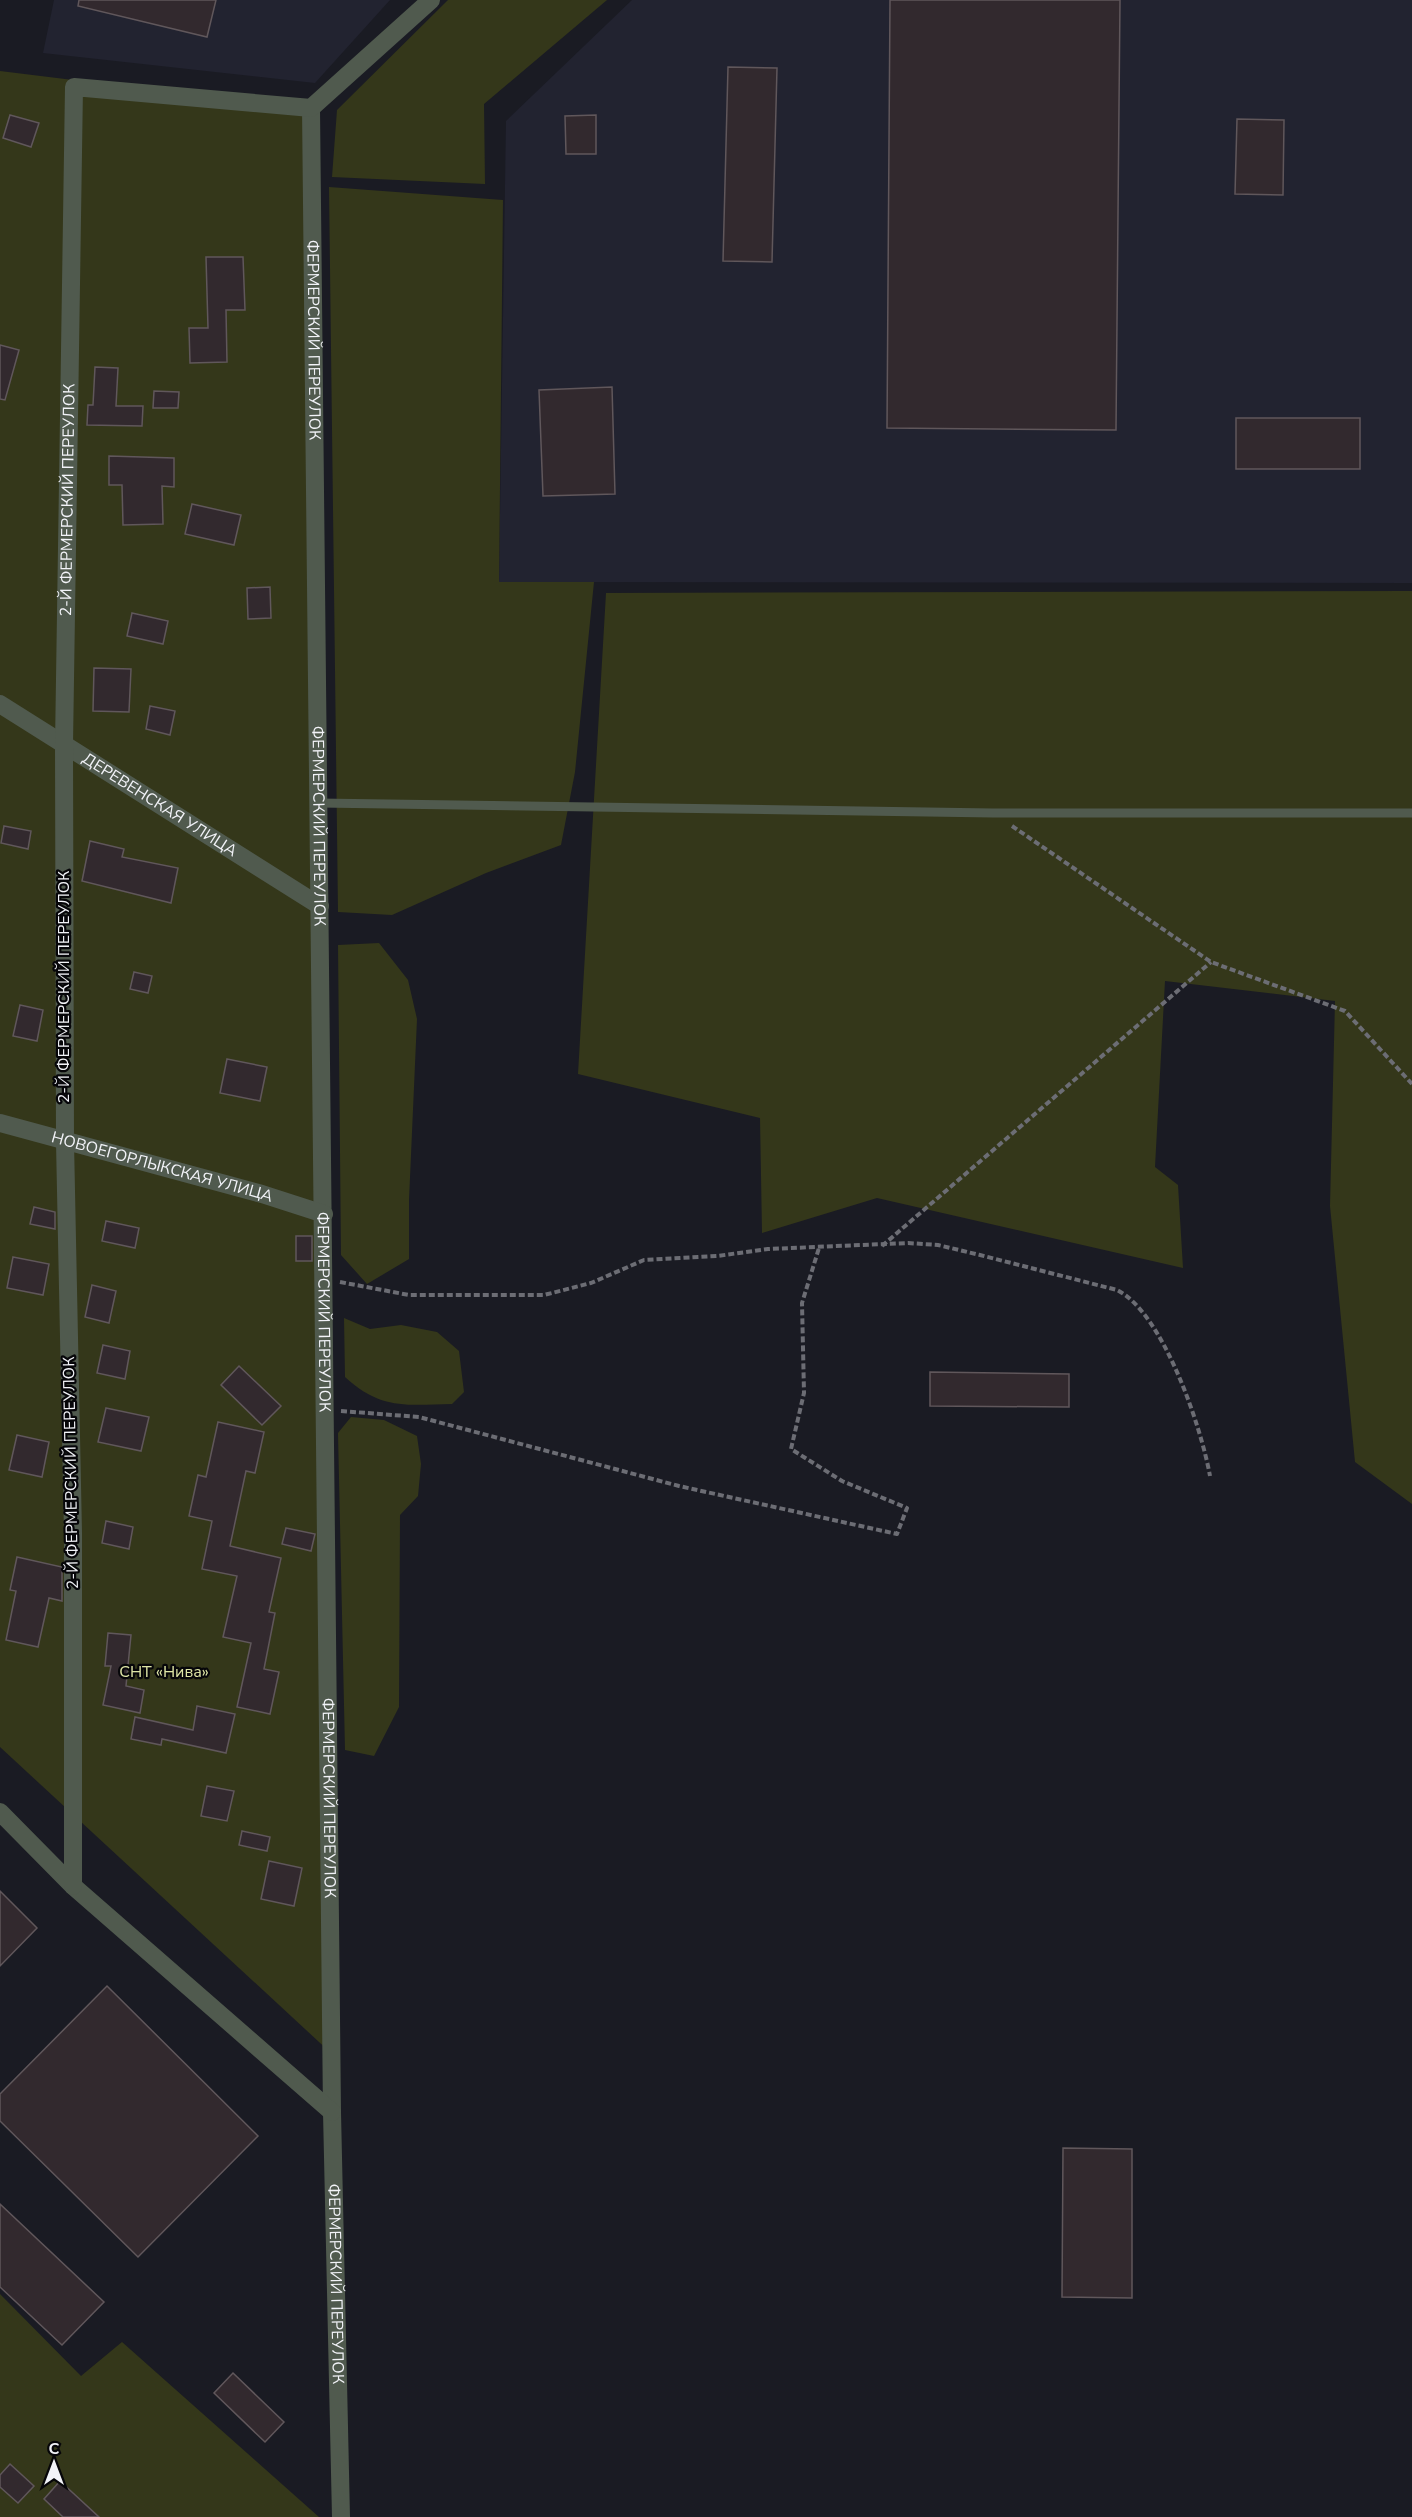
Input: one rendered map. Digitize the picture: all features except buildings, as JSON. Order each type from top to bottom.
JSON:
[{"type":"street","points":[[310,108],[431,0]]},
{"type":"street","name":"2-Й ФЕРМЕРСКИЙ ПЕРЕУЛОК","points":[[73,1886],[73,1533],[65,1142],[64,744],[74,87],[310,108]]},
{"type":"street","name":"ФЕРМЕРСКИЙ ПЕРЕУЛОК","points":[[310,108],[325,1280],[332,2112],[341,2517]]},
{"type":"street","name":"ДЕРЕВЕНСКАЯ УЛИЦА","points":[[0,704],[320,906]]},
{"type":"street","name":"НОВОЕГОРЛЫКСКАЯ УЛИЦА","points":[[0,1123],[262,1194],[324,1214]]},
{"type":"street","points":[[0,1812],[73,1886],[332,2112]]},
{"type":"lane","points":[[319,803],[993,813],[1412,813]]},
{"type":"path","points":[[993,813],[1211,962],[1344,1011],[1412,1084]]},
{"type":"path","points":[[884,1244],[1211,962]]},
{"type":"path","points":[[325,1280],[409,1295],[544,1295],[591,1283],[644,1260],[717,1256],[768,1249],[884,1244],[948,1248],[1117,1290],[1132,1297],[1146,1317],[1184,1386],[1206,1454],[1210,1476]]},
{"type":"path","points":[[326,1410],[419,1417],[679,1486],[897,1534],[908,1508],[842,1481],[791,1449],[804,1393],[802,1303],[819,1248]]},
{"type":"shaded area","points":[[54,0],[390,0],[315,83],[43,53]]},
{"type":"shaded area","points":[[632,0],[1412,0],[1412,583],[499,582],[506,121]]},
{"type":"green space","points":[[448,0],[607,0],[484,104],[485,184],[332,177],[337,110]]},
{"type":"green space","name":"СНТ «Нива»","points":[[0,71],[310,109],[332,2054],[0,1747]]},
{"type":"green space","points":[[329,187],[503,200],[499,582],[594,582],[575,772],[561,845],[486,873],[392,915],[338,912]]},
{"type":"green space","points":[[1412,591],[1412,1504],[1355,1462],[1330,1206],[1335,1001],[1165,981],[1155,1167],[1178,1185],[1183,1268],[877,1198],[762,1233],[760,1118],[578,1074],[606,593]]},
{"type":"green space","points":[[379,943],[408,980],[417,1019],[409,1200],[409,1259],[367,1284],[341,1255],[338,945]]},
{"type":"green space","points":[[344,1318],[370,1329],[401,1325],[437,1332],[459,1351],[464,1392],[452,1404],[407,1405],[383,1400],[358,1388],[345,1377]]},
{"type":"green space","points":[[351,1417],[384,1420],[417,1436],[421,1464],[418,1496],[400,1515],[399,1707],[374,1756],[345,1750],[338,1433]]},
{"type":"green space","points":[[0,2294],[81,2376],[122,2342],[319,2517],[0,2517]]}]
